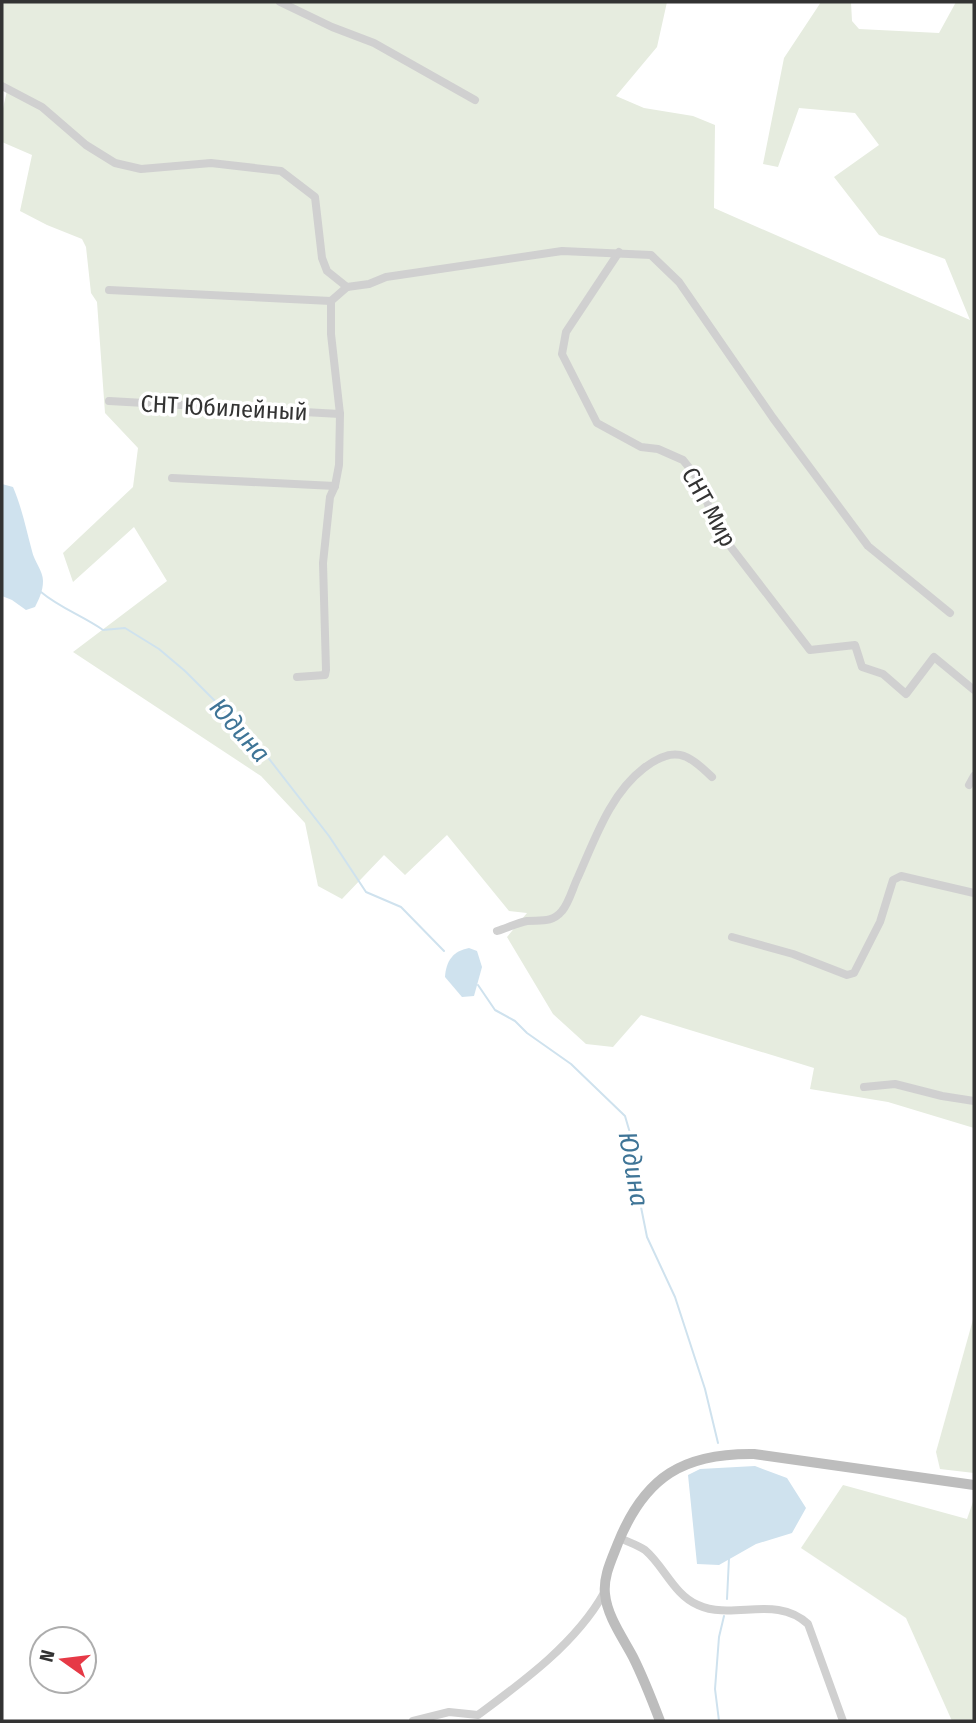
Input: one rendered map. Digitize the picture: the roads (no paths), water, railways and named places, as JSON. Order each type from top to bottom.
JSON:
[{"type":"main road","points":[[660,1721],[635,1661],[608,1608],[604,1593],[607,1572],[620,1538],[643,1497],[669,1472],[692,1461],[720,1455],[754,1454],[974,1485]]},
{"type":"street","points":[[280,2],[341,31],[374,43],[475,100]]},
{"type":"street","points":[[2,86],[42,107],[86,145],[115,163],[141,169],[211,163],[281,171],[315,197],[322,258],[327,271],[347,287]]},
{"type":"street","points":[[109,290],[331,301],[347,287],[369,284],[386,277],[522,256],[562,251],[651,255],[679,282],[773,418],[868,546],[950,613]]},
{"type":"street","name":"СНТ Мир","points":[[619,252],[566,332],[562,354],[597,423],[641,447],[658,449],[683,460],[699,481],[717,529],[810,650],[855,645],[862,667],[883,674],[906,694],[934,657],[974,690]]},
{"type":"street","name":"СНТ Юбилейный","points":[[297,677],[325,675],[326,670],[323,563],[330,497],[339,465],[340,414],[331,334],[331,301]]},
{"type":"street","name":"СНТ Юбилейный","points":[[109,401],[340,414]]},
{"type":"street","points":[[172,478],[335,486]]},
{"type":"street","points":[[497,930],[526,921],[547,921],[562,911],[604,818],[631,778],[648,765],[664,754],[684,755],[694,760],[712,777]]},
{"type":"street","points":[[969,785],[974,776]]},
{"type":"street","points":[[732,937],[793,954],[848,975],[854,972],[880,922],[893,880],[901,876],[974,893]]},
{"type":"street","points":[[864,1087],[895,1084],[942,1097],[974,1101]]},
{"type":"street","points":[[620,1538],[645,1550],[687,1599],[700,1606],[727,1610],[768,1609],[797,1614],[808,1624],[843,1721]]},
{"type":"street","points":[[413,1721],[449,1712],[478,1718],[552,1654],[593,1613],[604,1593]]},
{"type":"water","points":[[2,484],[13,487],[33,555],[43,577],[42,592],[35,607],[26,610],[2,596]]},
{"type":"water","points":[[469,948],[477,951],[482,967],[474,996],[462,997],[445,977],[449,962],[455,954]]},
{"type":"water","points":[[755,1466],[787,1478],[806,1508],[792,1533],[756,1544],[719,1565],[697,1564],[688,1475],[700,1469]]},
{"type":"waterway","name":"Юдина","points":[[41,592],[103,630],[125,628],[159,649],[185,671],[256,742],[329,836],[366,892],[401,907],[444,951]]},
{"type":"waterway","name":"Юдина","points":[[478,985],[495,1010],[515,1021],[527,1033],[571,1064],[625,1116],[640,1167],[640,1202],[647,1237],[675,1297],[705,1389],[718,1443]]},
{"type":"waterway","name":"Юдина","points":[[727,1599],[729,1558]]},
{"type":"waterway","name":"Юдина","points":[[719,1721],[715,1689],[719,1637],[724,1616]]}]
